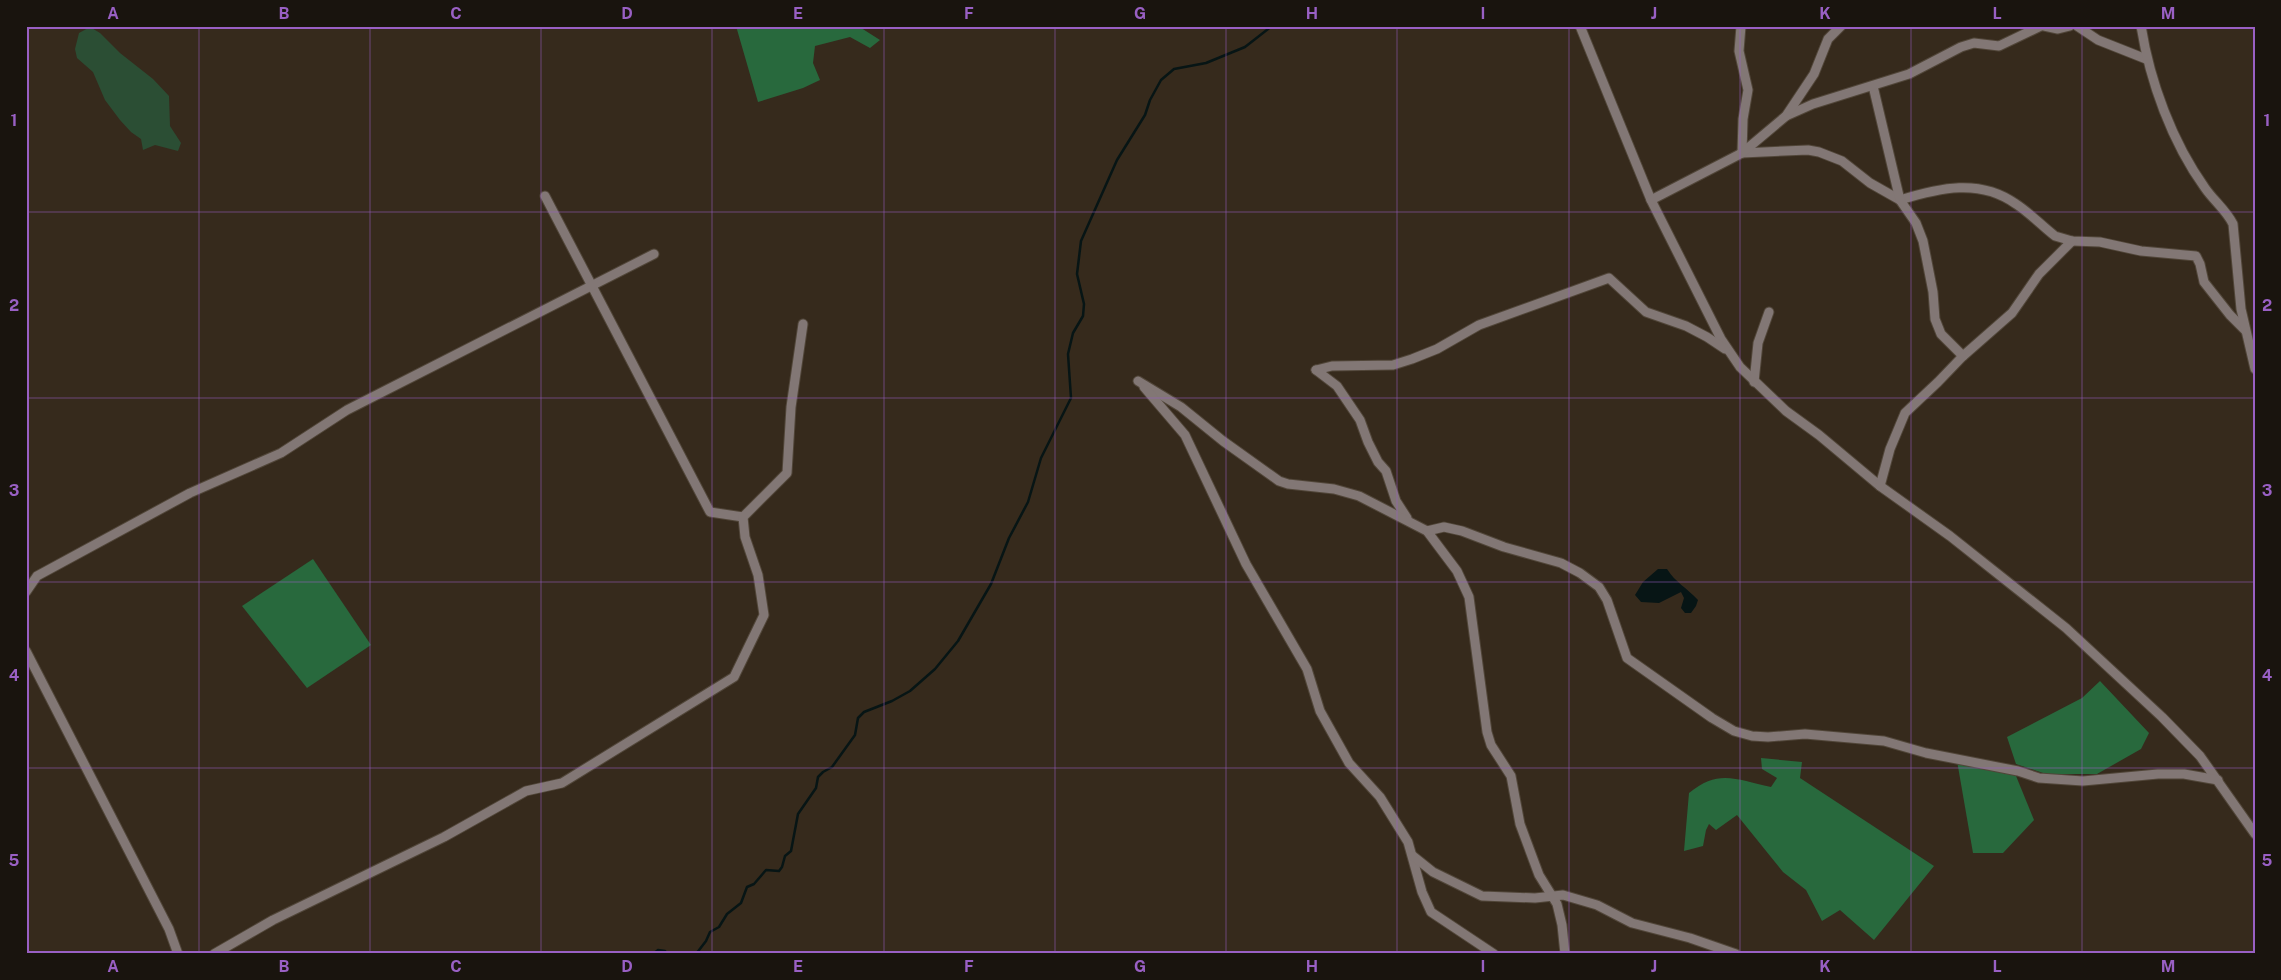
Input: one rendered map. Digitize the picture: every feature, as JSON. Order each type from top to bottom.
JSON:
[{"type":"street","points":[[1580,26],[1651,200],[1728,351],[1754,382],[1786,412],[1819,435],[1880,486],[1950,536],[2066,628],[2162,717],[2200,756],[2252,824],[2255,834]]},
{"type":"street","points":[[1741,26],[1739,51],[1748,90],[1743,119],[1742,153]]},
{"type":"street","points":[[1651,200],[1742,153],[1786,116],[1814,74],[1828,39],[1841,26]]},
{"type":"street","points":[[1786,116],[1814,104],[1916,71],[1961,47],[1974,43],[1999,46],[2042,26],[2058,28],[2070,26]]},
{"type":"street","points":[[2077,26],[2098,40],[2146,59]]},
{"type":"street","points":[[2141,26],[2146,59],[2169,124],[2181,150],[2206,190],[2227,211],[2233,224],[2245,330],[2255,369]]},
{"type":"street","points":[[1873,86],[1900,200],[1916,224],[1923,241],[1934,292],[1935,319],[1938,328],[1945,338],[1963,356]]},
{"type":"street","points":[[1742,153],[1785,150],[1819,152],[1842,162],[1870,183],[1900,200],[1952,186],[1997,194],[2016,204],[2055,236],[2072,241],[2100,242],[2141,251],[2196,256],[2204,282],[2245,330]]},
{"type":"street","points":[[545,196],[710,512],[743,518]]},
{"type":"street","points":[[1880,486],[1890,449],[1905,413],[1963,356],[2012,313],[2040,274],[2072,241]]},
{"type":"street","points":[[26,592],[37,576],[190,492],[281,453],[347,410],[654,254]]},
{"type":"street","points":[[1407,519],[1396,501],[1386,471],[1378,462],[1360,420],[1337,386],[1316,370],[1332,366],[1393,365],[1437,349],[1479,325],[1609,278],[1646,312],[1693,330],[1728,351]]},
{"type":"street","points":[[1754,382],[1758,344],[1769,312]]},
{"type":"street","points":[[743,518],[787,473],[790,407],[803,324]]},
{"type":"street","points":[[1494,954],[1431,912],[1422,892],[1408,842],[1389,809],[1349,763],[1320,711],[1307,669],[1246,564],[1185,435],[1138,381],[1182,407],[1223,441],[1279,480],[1288,484],[1334,489],[1359,496],[1407,519],[1427,531],[1457,571],[1469,597],[1487,732],[1491,745],[1511,776],[1520,824],[1540,875],[1553,896],[1562,925],[1565,954]]},
{"type":"street","points":[[214,954],[273,920],[444,837],[526,791],[562,783],[734,678],[764,615],[758,575],[745,537],[743,518]]},
{"type":"street","points":[[1427,531],[1444,527],[1462,531],[1504,547],[1560,563],[1580,573],[1599,587],[1606,600],[1627,658],[1712,718],[1734,730],[1752,736],[1768,737],[1806,734],[1884,741],[1926,753],[2018,771],[2039,778],[2083,781],[2158,774],[2184,774],[2218,780]]},
{"type":"street","points":[[26,651],[169,929],[178,954]]},
{"type":"street","points":[[1413,856],[1433,872],[1482,896],[1536,898],[1563,895],[1598,905],[1632,923],[1690,938],[1736,954]]},
{"type":"green space","points":[[736,26],[858,26],[880,40],[870,48],[850,37],[815,46],[813,63],[820,80],[803,88],[758,102]]},
{"type":"green space","points":[[90,27],[100,33],[120,53],[153,79],[169,96],[170,126],[181,143],[178,151],[155,145],[143,150],[141,139],[131,132],[105,100],[93,72],[77,58],[75,49],[79,33]]},
{"type":"green space","points":[[313,559],[371,645],[307,688],[242,606]]},
{"type":"green space","points":[[2100,681],[2149,733],[2141,749],[2097,774],[2046,774],[2016,764],[2007,737],[2082,698]]},
{"type":"green space","points":[[1956,755],[2014,771],[2034,820],[2003,853],[1973,853]]},
{"type":"green space","points":[[1761,758],[1802,762],[1800,778],[1934,866],[1874,940],[1840,910],[1822,921],[1806,890],[1783,872],[1737,815],[1716,830],[1709,824],[1703,846],[1684,851],[1689,793],[1700,785],[1719,778],[1738,779],[1771,787],[1777,778],[1762,769]]},
{"type":"shaded area","points":[[1658,569],[1667,569],[1698,600],[1691,613],[1685,613],[1681,608],[1684,598],[1681,592],[1659,603],[1641,602],[1635,595],[1643,582]]},
{"type":"waterway","points":[[696,954],[710,932],[719,927],[727,914],[741,903],[747,887],[754,884],[766,870],[779,871],[782,867],[785,856],[791,851],[798,814],[816,788],[818,777],[832,767],[855,735],[858,718],[864,712],[892,701],[910,691],[935,669],[958,641],[991,584],[1009,538],[1028,502],[1041,458],[1071,398],[1068,354],[1073,333],[1083,316],[1084,304],[1077,274],[1081,241],[1117,160],[1145,115],[1150,100],[1161,80],[1174,69],[1206,63],[1245,47],[1272,26]]},
{"type":"waterway","points":[[653,954],[658,950],[665,951],[667,954]]}]
